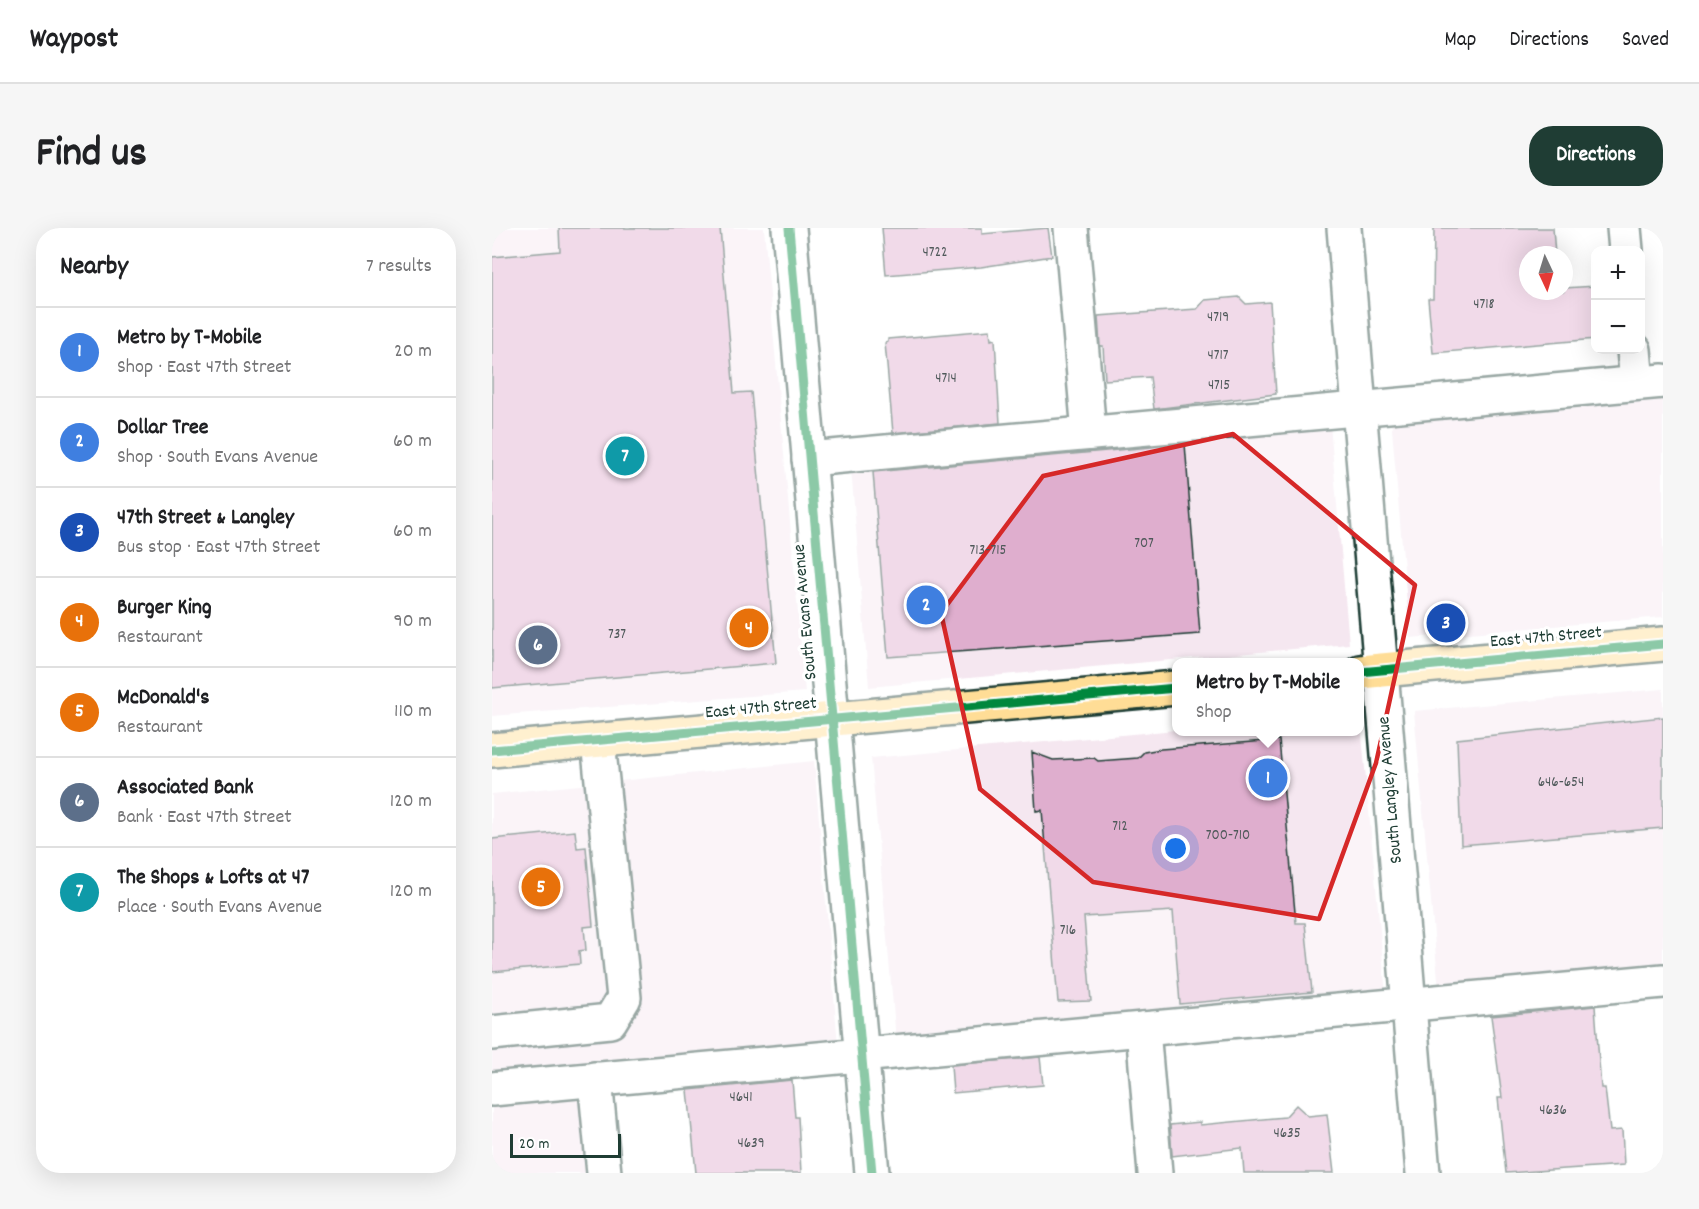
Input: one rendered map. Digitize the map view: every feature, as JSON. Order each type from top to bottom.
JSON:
[{"type":"main road","name":"East 47th Street","points":[[1370,671],[1663,644]]},
{"type":"main road","name":"East 47th Street","points":[[492,750],[1172,688]]},
{"type":"street","name":"South Evans Avenue","points":[[789,228],[872,1173]]},
{"type":"street","points":[[1071,228],[1089,433]]},
{"type":"street","name":"South Langley Avenue","points":[[1344,228],[1359,409],[1370,671],[1409,1004],[1423,1173]]},
{"type":"street","points":[[1624,228],[1626,246]]},
{"type":"street","points":[[809,459],[1650,382],[1636,354]]},
{"type":"street","points":[[492,1033],[610,1021],[624,998],[598,741]]},
{"type":"street","points":[[492,1089],[1663,981]]},
{"type":"street","points":[[1143,1029],[1155,1173]]},
{"type":"street","points":[[595,1079],[604,1173]]},
{"type":"highlighted area","points":[[1233,434],[1415,585],[1376,763],[1319,919],[1093,882],[980,789],[941,613],[1043,476]]},
{"type":"shaded area","points":[[492,228],[764,228],[805,692],[492,716]]},
{"type":"shaded area","points":[[1663,381],[1663,617],[1410,638],[1390,406]]},
{"type":"shaded area","points":[[1329,412],[1349,644],[1172,658],[1172,660],[869,687],[850,456]]},
{"type":"shaded area","points":[[1663,689],[1663,981],[1440,1002],[1414,711]]},
{"type":"shaded area","points":[[1172,730],[1172,736],[1362,736],[1387,1007],[897,1051],[871,758]]},
{"type":"shaded area","points":[[814,761],[839,1057],[595,1079],[604,1173],[492,1173],[492,794]]},
{"type":"building","points":[[559,228],[720,228],[734,393],[751,392],[776,663],[492,688],[492,257],[560,251]]},
{"type":"building","points":[[882,228],[982,228],[982,234],[1048,228],[1052,256],[981,267],[886,275]]},
{"type":"building","points":[[1434,228],[1553,228],[1554,246],[1519,246],[1519,300],[1573,300],[1573,287],[1591,286],[1591,339],[1433,353],[1428,299],[1433,299]]},
{"type":"building","points":[[1239,297],[1246,304],[1270,302],[1276,394],[1154,409],[1150,377],[1105,380],[1098,316],[1197,309],[1205,300]]},
{"type":"building","points":[[990,330],[991,340],[995,339],[1000,423],[893,433],[885,343],[888,339]]},
{"type":"building","points":[[1185,444],[1200,634],[888,657],[873,472]]},
{"type":"building","points":[[1663,717],[1663,828],[1461,845],[1457,739]]},
{"type":"building","points":[[1279,740],[1296,923],[1305,923],[1312,992],[1180,1004],[1173,911],[1084,917],[1091,1001],[1058,1002],[1042,810],[1036,811],[1032,752],[1053,760],[1094,758],[1098,761],[1138,758],[1144,752],[1161,749]]},
{"type":"building","points":[[575,831],[577,848],[586,847],[593,926],[584,927],[586,950],[579,951],[580,964],[492,972],[492,839]]},
{"type":"building","points":[[1595,1006],[1601,1088],[1605,1088],[1610,1131],[1622,1130],[1624,1165],[1506,1173],[1498,1098],[1502,1098],[1491,1016]]},
{"type":"building","points":[[1040,1057],[1043,1085],[953,1093],[951,1065]]},
{"type":"building","points":[[792,1080],[795,1117],[798,1117],[801,1173],[696,1173],[688,1090]]},
{"type":"building","points":[[1296,1105],[1308,1116],[1327,1114],[1334,1173],[1244,1173],[1242,1148],[1172,1156],[1170,1125],[1200,1122],[1200,1125],[1285,1117]]},
{"type":"cycle path","points":[[789,228],[872,1173]]},
{"type":"cycle path","points":[[1364,672],[1663,644]]},
{"type":"cycle path","points":[[492,750],[1172,688]]},
{"type":"place","name":"The Shops & Lofts at 47","points":[[625,456]]},
{"type":"place","name":"Dollar Tree","points":[[926,605]]},
{"type":"place","name":"47th Street & Langley","points":[[1446,623]]},
{"type":"place","name":"Burger King","points":[[749,628]]},
{"type":"place","name":"Associated Bank","points":[[538,645]]},
{"type":"place","name":"Metro by T-Mobile","points":[[1268,778]]},
{"type":"place","name":"McDonald's","points":[[541,887]]}]
